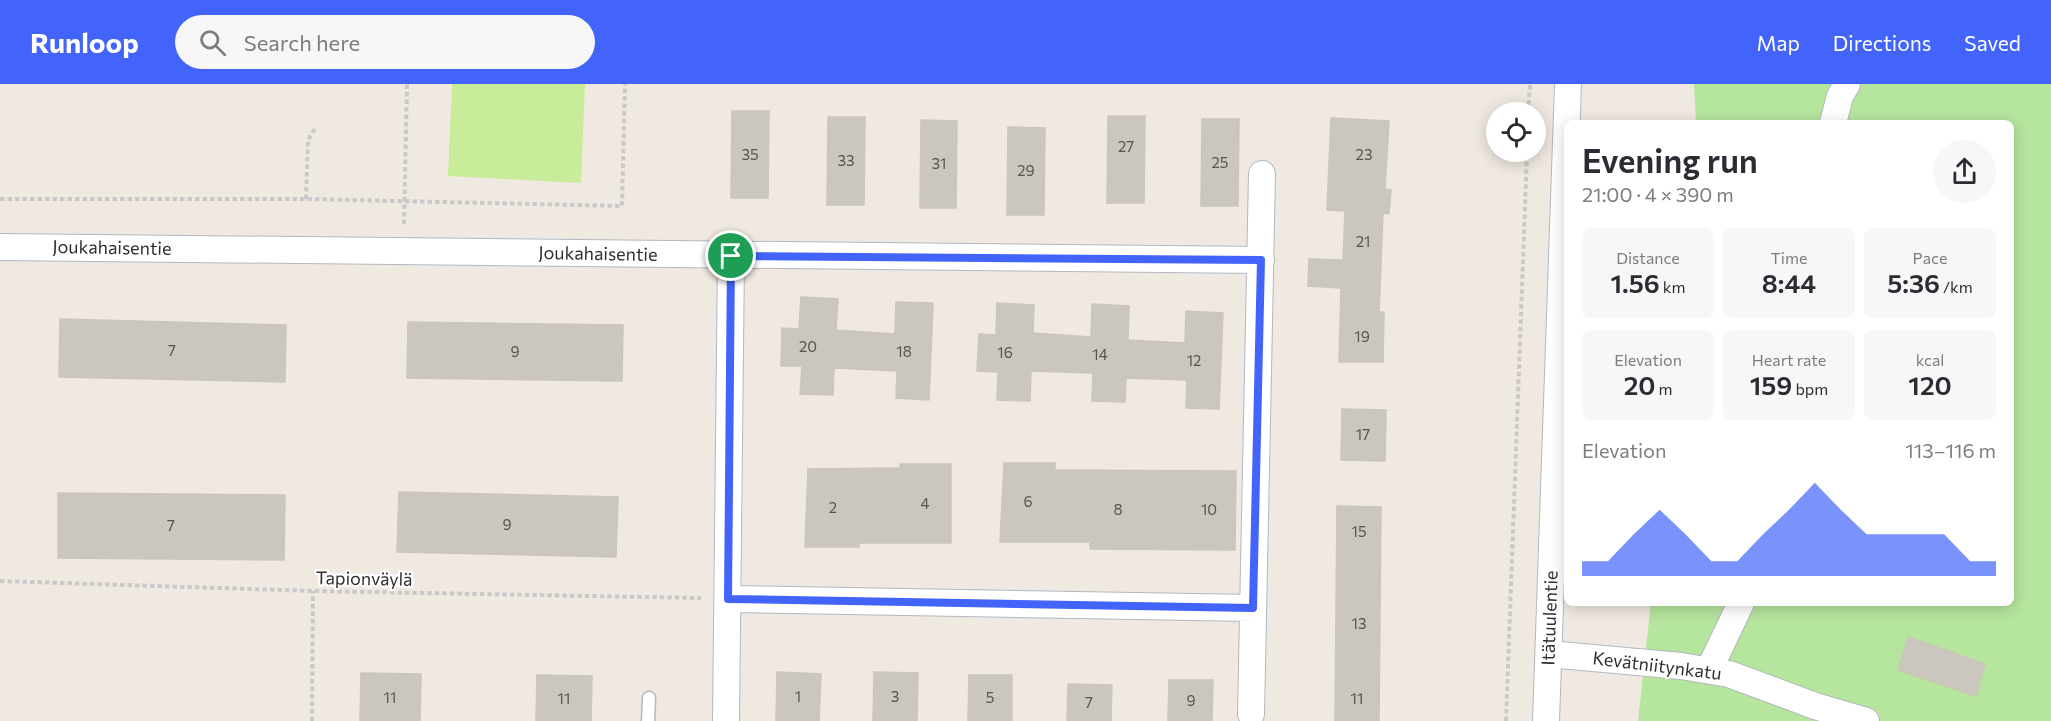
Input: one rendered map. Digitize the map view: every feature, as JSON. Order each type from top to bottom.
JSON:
[{"type":"street","name":"Itätuulentie","points":[[1567,120],[1568,84]]},
{"type":"street","points":[[1834,120],[1840,96],[1847,84]]},
{"type":"street","points":[[1251,714],[1262,174]]},
{"type":"street","name":"Itätuulentie","points":[[1546,721],[1564,204]]},
{"type":"street","name":"Joukahaisentie","points":[[0,247],[1261,260]]},
{"type":"street","points":[[726,721],[731,256]]},
{"type":"street","points":[[728,599],[1253,608]]},
{"type":"street","points":[[1709,670],[1740,606]]},
{"type":"street","name":"Kevätniitynkatu","points":[[1549,654],[1681,666],[1729,674],[1814,713],[1866,721]]},
{"type":"lane","points":[[648,721],[649,698]]},
{"type":"path","points":[[403,252],[407,84]]},
{"type":"path","points":[[0,199],[306,199],[622,206],[625,84]]},
{"type":"path","points":[[1529,102],[1530,84]]},
{"type":"path","points":[[306,199],[308,140],[316,127]]},
{"type":"path","points":[[1506,721],[1527,162]]},
{"type":"path","name":"Tapionväylä","points":[[0,581],[313,591],[728,599]]},
{"type":"path","points":[[312,721],[313,591]]},
{"type":"green space","points":[[452,84],[585,84],[581,183],[448,176]]},
{"type":"green space","points":[[1694,84],[2051,84],[2051,721],[1638,721],[1651,606],[2014,606],[2014,120],[1696,120]]},
{"type":"building","points":[[732,111],[769,111],[768,198],[731,198]]},
{"type":"building","points":[[1108,116],[1145,116],[1144,203],[1107,203]]},
{"type":"building","points":[[828,117],[865,117],[864,205],[827,205]]},
{"type":"building","points":[[1331,118],[1389,121],[1385,189],[1391,190],[1389,214],[1383,213],[1379,312],[1384,312],[1383,362],[1339,362],[1341,288],[1308,286],[1309,259],[1343,260],[1345,211],[1327,210]]},
{"type":"building","points":[[1202,119],[1239,119],[1238,206],[1201,206]]},
{"type":"building","points":[[921,120],[957,121],[956,208],[920,208]]},
{"type":"building","points":[[1008,127],[1045,128],[1044,215],[1007,215]]},
{"type":"building","points":[[801,297],[838,299],[836,330],[895,334],[896,302],[933,303],[929,400],[896,398],[897,371],[834,368],[833,395],[800,394],[802,366],[781,366],[782,328],[799,329]]},
{"type":"building","points":[[997,303],[1034,305],[1033,333],[1091,337],[1092,304],[1129,306],[1128,340],[1185,343],[1186,311],[1223,313],[1219,409],[1186,408],[1187,380],[1126,378],[1125,402],[1092,401],[1093,373],[1031,371],[1030,401],[997,400],[998,372],[977,371],[979,334],[996,335]]},
{"type":"building","points":[[60,319],[286,325],[285,382],[59,377]]},
{"type":"building","points":[[408,322],[623,325],[622,381],[407,378]]},
{"type":"building","points":[[1342,409],[1386,410],[1385,461],[1341,460]]},
{"type":"building","points":[[1004,463],[1055,463],[1055,470],[1236,471],[1235,550],[1090,549],[1090,542],[1000,542]]},
{"type":"building","points":[[900,464],[951,464],[951,543],[859,543],[859,547],[805,547],[808,469],[900,468]]},
{"type":"building","points":[[399,492],[618,497],[616,557],[397,552]]},
{"type":"building","points":[[58,493],[285,495],[284,560],[58,558]]},
{"type":"building","points":[[1337,506],[1381,507],[1379,721],[1335,721]]},
{"type":"building","points":[[1908,637],[1985,664],[1976,696],[1898,670]]},
{"type":"building","points":[[777,672],[821,674],[819,721],[776,721]]},
{"type":"building","points":[[874,672],[918,673],[917,721],[873,721]]},
{"type":"building","points":[[361,673],[421,674],[420,721],[360,721]]},
{"type":"building","points":[[537,675],[592,676],[591,721],[536,721]]},
{"type":"building","points":[[969,675],[1012,675],[1012,721],[968,721]]},
{"type":"building","points":[[1169,680],[1213,680],[1212,721],[1168,721]]},
{"type":"building","points":[[1068,684],[1112,685],[1111,721],[1067,721]]},
{"type":"route","points":[[731,256],[1261,260],[1253,608],[728,599],[731,256]]}]
